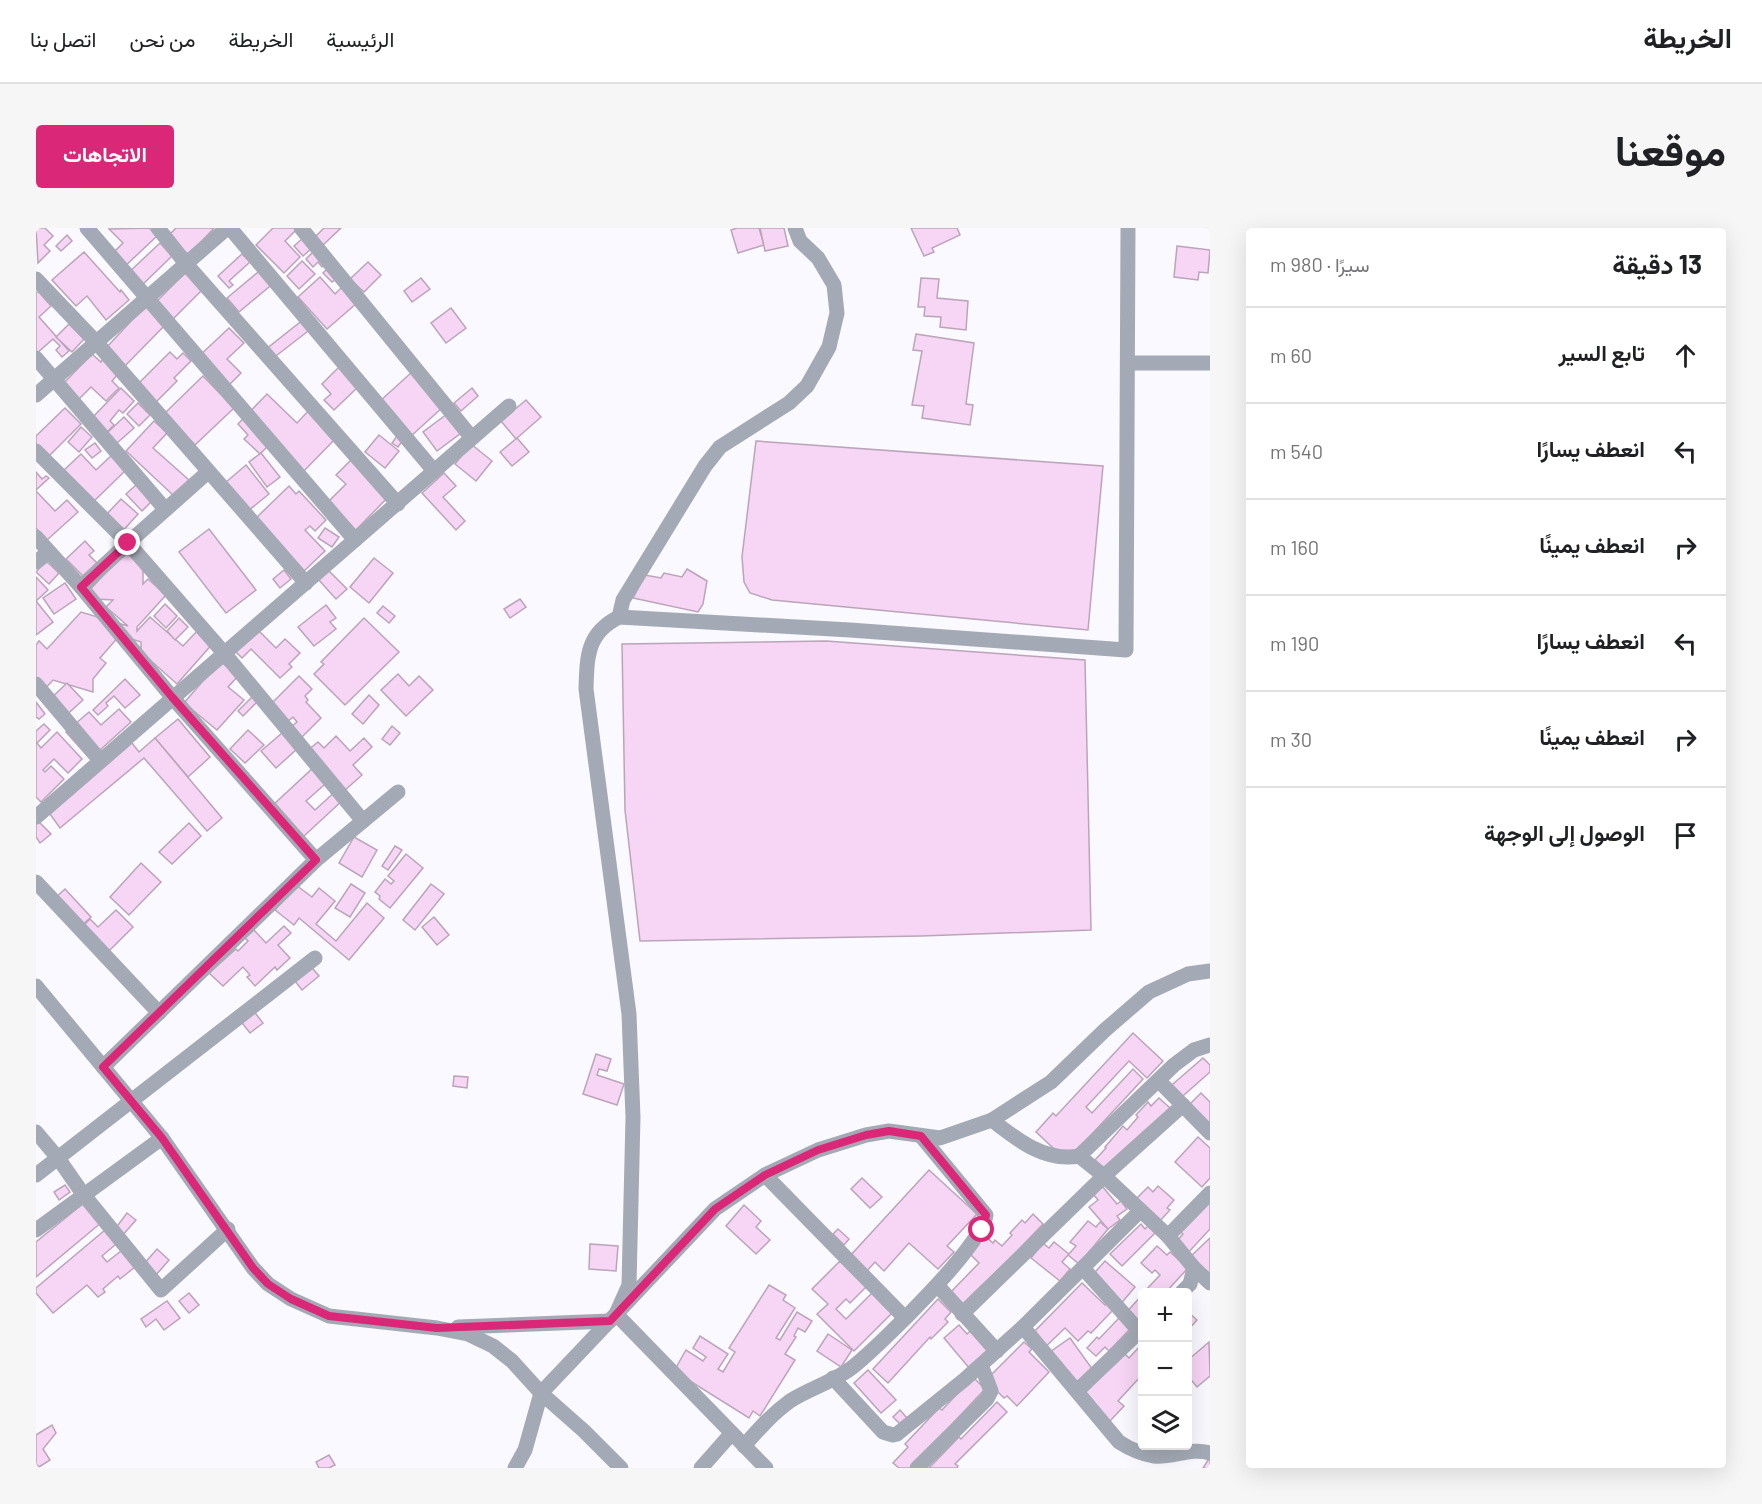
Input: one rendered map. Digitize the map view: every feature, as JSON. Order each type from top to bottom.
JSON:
[{"type":"street","points":[[87,228],[356,540]]},
{"type":"street","points":[[158,228],[186,265],[398,504]]},
{"type":"street","points":[[36,395],[229,228],[434,471]]},
{"type":"street","points":[[301,228],[472,438]]},
{"type":"street","points":[[619,617],[623,600],[705,466],[720,447],[789,404],[807,386],[829,347],[837,313],[834,285],[818,258],[800,241],[795,228]]},
{"type":"street","points":[[613,1318],[629,1285],[633,1117],[629,1014],[586,689],[587,663],[593,641],[605,624],[619,617],[1126,650],[1128,228]]},
{"type":"street","points":[[36,279],[96,342],[306,583]]},
{"type":"street","points":[[36,358],[165,509]]},
{"type":"street","points":[[1129,363],[1210,363]]},
{"type":"street","points":[[36,796],[41,812],[509,406]]},
{"type":"street","points":[[36,451],[128,543],[224,653],[363,821]]},
{"type":"street","points":[[81,587],[208,472]]},
{"type":"street","points":[[36,537],[81,587],[172,697],[316,860]]},
{"type":"street","points":[[36,562],[50,552]]},
{"type":"street","points":[[36,684],[100,760]]},
{"type":"street","points":[[103,1067],[316,860],[398,792]]},
{"type":"street","points":[[36,882],[159,1013]]},
{"type":"street","points":[[36,1175],[315,958]]},
{"type":"street","points":[[515,1468],[525,1450],[541,1393],[715,1209],[765,1175],[818,1150],[866,1135],[889,1131],[940,1138],[992,1120],[1052,1082],[1105,1030],[1149,992],[1188,974],[1210,971]]},
{"type":"street","points":[[38,991],[162,1138],[228,1229],[253,1268],[268,1284],[291,1299],[329,1316],[437,1328],[468,1334],[494,1346],[621,1468]]},
{"type":"street","points":[[992,1120],[1016,1139],[1043,1153],[1065,1159],[1079,1156],[1174,1065],[1194,1050],[1210,1044]]},
{"type":"street","points":[[1159,1081],[1210,1133]]},
{"type":"street","points":[[962,1314],[1104,1176],[1183,1105]]},
{"type":"street","points":[[36,1132],[161,1290],[228,1229]]},
{"type":"street","points":[[744,1446],[770,1417],[791,1401],[853,1367],[938,1285],[982,1230],[986,1215],[921,1136]]},
{"type":"street","points":[[36,1230],[162,1138]]},
{"type":"street","points":[[1079,1156],[1104,1176],[1168,1236],[1194,1268],[1210,1283]]},
{"type":"street","points":[[765,1175],[905,1318]]},
{"type":"street","points":[[1168,1236],[1210,1193]]},
{"type":"street","points":[[833,1378],[883,1432],[893,1435],[903,1430],[1023,1327],[1140,1211]]},
{"type":"street","points":[[1083,1268],[1138,1328]]},
{"type":"street","points":[[1186,1288],[1190,1284],[1194,1268]]},
{"type":"street","points":[[938,1285],[997,1351]]},
{"type":"street","points":[[437,1328],[613,1318],[766,1468]]},
{"type":"street","points":[[1023,1327],[1119,1442],[1136,1452],[1156,1456],[1198,1449],[1210,1453]]},
{"type":"street","points":[[1077,1391],[1138,1334]]},
{"type":"street","points":[[917,1468],[987,1399],[991,1390],[981,1365]]},
{"type":"street","points":[[701,1468],[731,1434]]},
{"type":"building","points":[[36,228],[45,228],[53,236],[44,245],[50,251],[38,263]]},
{"type":"building","points":[[149,228],[157,236],[121,270],[109,257],[123,243],[109,229]]},
{"type":"building","points":[[176,228],[214,228],[189,255],[168,236]]},
{"type":"building","points":[[273,228],[298,228],[285,241],[300,257],[284,273],[256,245]]},
{"type":"building","points":[[324,228],[341,228],[323,245],[315,237]]},
{"type":"building","points":[[759,228],[764,245],[738,253],[731,230]]},
{"type":"building","points":[[760,228],[784,228],[788,246],[765,251]]},
{"type":"building","points":[[911,228],[957,228],[960,235],[932,248],[934,252],[924,256]]},
{"type":"building","points":[[67,235],[72,241],[61,251],[56,246]]},
{"type":"building","points":[[303,238],[312,248],[303,256],[294,246]]},
{"type":"building","points":[[160,243],[172,256],[139,288],[126,275]]},
{"type":"building","points":[[1177,246],[1210,250],[1208,273],[1199,272],[1198,280],[1174,277]]},
{"type":"building","points":[[314,251],[326,263],[322,267],[318,262],[313,267],[306,259]]},
{"type":"building","points":[[84,252],[129,300],[106,320],[87,296],[76,306],[52,280]]},
{"type":"building","points":[[242,254],[250,262],[229,281],[233,285],[229,288],[218,276]]},
{"type":"building","points":[[302,261],[315,274],[299,289],[287,276]]},
{"type":"building","points":[[368,262],[381,275],[364,292],[350,279]]},
{"type":"building","points":[[263,268],[275,282],[239,312],[227,298]]},
{"type":"building","points":[[328,268],[338,278],[332,282],[323,273]]},
{"type":"building","points":[[189,269],[206,286],[170,322],[153,305]]},
{"type":"building","points":[[320,277],[335,294],[343,286],[357,303],[327,329],[298,297]]},
{"type":"building","points":[[421,278],[430,289],[412,302],[404,291]]},
{"type":"building","points":[[921,278],[939,279],[937,298],[968,301],[966,330],[940,327],[941,317],[924,316],[925,307],[918,307]]},
{"type":"building","points":[[38,291],[51,306],[39,317],[69,351],[62,357],[56,350],[60,346],[53,339],[36,354],[36,293]]},
{"type":"building","points":[[146,305],[166,324],[125,366],[106,348]]},
{"type":"building","points":[[451,308],[466,328],[446,343],[431,323]]},
{"type":"building","points":[[304,319],[312,328],[272,359],[265,350]]},
{"type":"building","points":[[69,324],[84,339],[72,352],[56,337]]},
{"type":"building","points":[[229,328],[244,343],[227,359],[241,373],[226,388],[197,358]]},
{"type":"building","points":[[916,334],[974,343],[966,404],[973,405],[970,425],[922,418],[924,406],[912,405],[922,351],[913,350]]},
{"type":"building","points":[[170,352],[177,359],[183,353],[191,361],[174,378],[177,381],[155,403],[137,385]]},
{"type":"building","points":[[92,354],[101,362],[103,359],[118,374],[112,381],[119,388],[106,401],[91,387],[76,402],[60,387]]},
{"type":"building","points":[[339,367],[358,387],[334,410],[324,400],[331,394],[322,384]]},
{"type":"building","points":[[412,372],[443,407],[410,437],[380,401]]},
{"type":"building","points":[[203,376],[234,408],[195,445],[165,413]]},
{"type":"building","points":[[121,388],[134,401],[123,413],[119,410],[110,421],[114,425],[105,434],[90,420]]},
{"type":"building","points":[[472,388],[478,396],[461,411],[454,403]]},
{"type":"building","points":[[267,394],[297,423],[311,408],[338,436],[303,472],[272,442],[260,454],[244,439],[248,435],[238,424]]},
{"type":"building","points":[[526,400],[541,417],[516,439],[501,421]]},
{"type":"building","points":[[138,403],[150,415],[139,426],[127,414]]},
{"type":"building","points":[[65,408],[81,424],[48,457],[36,445],[36,436]]},
{"type":"building","points":[[447,414],[461,433],[437,451],[423,432]]},
{"type":"building","points":[[124,417],[134,428],[117,443],[107,433]]},
{"type":"building","points":[[154,421],[167,433],[153,448],[189,480],[174,496],[126,451]]},
{"type":"building","points":[[81,427],[92,437],[79,452],[68,442]]},
{"type":"building","points":[[379,435],[399,451],[385,468],[365,452]]},
{"type":"building","points":[[397,436],[403,440],[398,447],[392,443]]},
{"type":"building","points":[[517,438],[529,452],[512,466],[500,452]]},
{"type":"building","points":[[756,441],[1103,466],[1088,630],[772,600],[750,593],[744,582],[742,557]]},
{"type":"building","points":[[95,443],[101,451],[92,458],[85,450]]},
{"type":"building","points":[[471,444],[492,461],[476,481],[455,464]]},
{"type":"building","points":[[261,453],[280,477],[267,487],[249,462]]},
{"type":"building","points":[[81,454],[96,470],[112,455],[126,470],[92,503],[62,472]]},
{"type":"building","points":[[351,460],[390,495],[356,530],[327,503],[346,484],[336,475]]},
{"type":"building","points":[[246,465],[269,494],[248,511],[225,483]]},
{"type":"building","points":[[36,472],[42,479],[46,476],[49,478],[36,490]]},
{"type":"building","points":[[444,473],[456,486],[443,497],[465,521],[456,530],[422,493]]},
{"type":"building","points":[[136,485],[152,501],[142,511],[126,494]]},
{"type":"building","points":[[289,486],[296,494],[299,491],[326,520],[315,531],[310,526],[305,530],[325,551],[303,572],[254,520]]},
{"type":"building","points":[[36,491],[55,511],[67,500],[78,512],[47,540],[36,528]]},
{"type":"building","points":[[121,499],[138,514],[121,533],[104,517]]},
{"type":"building","points":[[325,528],[339,537],[332,547],[318,538]]},
{"type":"building","points":[[209,529],[256,590],[226,613],[179,552]]},
{"type":"building","points":[[85,541],[94,551],[89,555],[97,563],[83,576],[66,559]]},
{"type":"building","points":[[128,548],[143,562],[143,584],[148,579],[166,595],[137,627],[137,631],[150,617],[183,646],[199,629],[214,642],[177,684],[141,652],[141,642],[120,635],[100,658],[106,663],[93,679],[93,692],[53,680],[42,692],[36,686],[36,645],[39,641],[47,649],[81,612],[128,626],[106,607],[113,600],[96,599],[88,592]]},
{"type":"building","points":[[374,558],[393,573],[369,603],[350,587]]},
{"type":"building","points":[[46,561],[59,573],[49,584],[36,572]]},
{"type":"building","points":[[687,569],[707,581],[703,604],[698,612],[633,598],[645,575],[661,578],[664,573],[682,577]]},
{"type":"building","points":[[284,570],[291,579],[280,588],[273,579]]},
{"type":"building","points":[[328,570],[347,589],[336,599],[318,579]]},
{"type":"building","points":[[36,577],[48,590],[36,601]]},
{"type":"building","points":[[65,583],[76,599],[54,614],[43,598]]},
{"type":"building","points":[[520,599],[526,607],[510,618],[504,609]]},
{"type":"building","points":[[36,601],[53,622],[36,635]]},
{"type":"building","points":[[165,604],[177,616],[166,628],[154,616]]},
{"type":"building","points":[[326,605],[336,618],[330,622],[336,629],[314,646],[298,627]]},
{"type":"building","points":[[383,606],[395,616],[389,623],[377,613]]},
{"type":"building","points":[[179,618],[188,627],[175,640],[167,631]]},
{"type":"building","points":[[364,618],[399,652],[345,705],[314,674],[324,664],[321,662]]},
{"type":"building","points":[[258,630],[276,648],[285,639],[300,653],[289,664],[292,667],[280,678],[251,649],[242,658],[236,652]]},
{"type":"building","points":[[826,641],[1085,660],[1091,930],[921,936],[640,941],[625,810],[622,644]]},
{"type":"building","points":[[220,661],[238,676],[228,687],[244,700],[217,730],[184,703]]},
{"type":"building","points":[[398,674],[409,686],[419,676],[433,690],[406,716],[381,690]]},
{"type":"building","points":[[299,676],[312,689],[305,696],[308,700],[306,702],[321,718],[301,738],[291,727],[297,722],[293,717],[287,722],[270,705]]},
{"type":"building","points":[[125,679],[140,695],[125,708],[114,696],[106,703],[108,706],[98,715],[93,710]]},
{"type":"building","points":[[67,683],[83,700],[62,719],[46,703]]},
{"type":"building","points":[[255,694],[260,699],[243,716],[238,711]]},
{"type":"building","points":[[369,695],[379,705],[363,724],[352,714]]},
{"type":"building","points":[[36,702],[45,714],[39,719],[36,717]]},
{"type":"building","points":[[119,709],[131,722],[90,759],[66,732],[89,712],[101,725]]},
{"type":"building","points":[[178,719],[210,757],[188,777],[155,738]]},
{"type":"building","points":[[44,724],[50,730],[37,743],[41,748],[57,732],[82,759],[68,773],[54,759],[43,770],[45,772],[51,766],[64,779],[41,802],[36,797],[36,731]]},
{"type":"building","points":[[392,726],[400,733],[390,745],[382,739]]},
{"type":"building","points":[[248,730],[264,745],[245,763],[230,749]]},
{"type":"building","points":[[282,733],[297,749],[276,768],[261,751]]},
{"type":"building","points":[[336,736],[350,751],[364,738],[372,747],[353,765],[362,775],[344,791],[332,778],[306,801],[315,810],[337,790],[345,798],[303,837],[273,805],[315,766],[307,751],[318,742],[324,748]]},
{"type":"building","points":[[155,738],[222,818],[207,831],[144,758],[60,828],[50,814],[132,743],[139,752]]},
{"type":"building","points":[[39,822],[51,834],[40,843],[36,837],[36,824]]},
{"type":"building","points":[[189,823],[201,836],[172,864],[159,852]]},
{"type":"building","points":[[354,837],[377,850],[362,877],[339,863]]},
{"type":"building","points":[[395,846],[402,850],[388,870],[382,866]]},
{"type":"building","points":[[406,854],[423,868],[390,908],[379,899],[380,896],[375,892],[385,879],[391,884],[394,881],[388,876]]},
{"type":"building","points":[[141,863],[161,882],[129,915],[110,897]]},
{"type":"building","points":[[351,884],[365,893],[350,917],[335,908]]},
{"type":"building","points":[[431,884],[444,894],[415,930],[403,920]]},
{"type":"building","points":[[296,885],[312,897],[319,888],[335,901],[316,924],[336,941],[367,903],[384,918],[349,960],[299,918],[294,925],[275,910]]},
{"type":"building","points":[[65,889],[91,917],[79,928],[53,900]]},
{"type":"building","points":[[116,910],[133,927],[108,952],[83,926],[90,919],[98,927]]},
{"type":"building","points":[[434,917],[449,935],[437,945],[422,927]]},
{"type":"building","points":[[284,926],[291,933],[278,945],[290,958],[277,970],[275,967],[255,986],[247,977],[250,975],[243,967],[223,986],[209,973],[236,949],[238,951],[248,941],[245,938],[254,930],[266,943]]},
{"type":"building","points":[[308,963],[319,976],[302,990],[291,976]]},
{"type":"building","points":[[252,1009],[263,1023],[250,1033],[239,1019]]},
{"type":"building","points":[[1133,1033],[1163,1061],[1147,1078],[1129,1061],[1086,1107],[1092,1113],[1133,1069],[1143,1079],[1067,1161],[1036,1132],[1053,1113],[1056,1116]]},
{"type":"building","points":[[596,1054],[611,1059],[607,1071],[599,1069],[597,1075],[624,1084],[617,1105],[583,1094]]},
{"type":"building","points":[[1203,1058],[1210,1065],[1210,1072],[1176,1102],[1166,1090]]},
{"type":"building","points":[[454,1076],[468,1077],[467,1088],[453,1086]]},
{"type":"building","points":[[1201,1093],[1210,1102],[1210,1134],[1185,1109]]},
{"type":"building","points":[[1159,1098],[1170,1108],[1107,1172],[1095,1160],[1123,1126],[1127,1130],[1138,1117],[1136,1115],[1148,1102],[1151,1106]]},
{"type":"building","points":[[1198,1137],[1210,1148],[1210,1178],[1202,1187],[1175,1162]]},
{"type":"building","points":[[929,1170],[977,1214],[947,1246],[954,1252],[938,1269],[909,1243],[884,1271],[875,1262],[866,1272],[849,1257]]},
{"type":"building","points":[[862,1178],[882,1197],[870,1208],[851,1189]]},
{"type":"building","points":[[65,1185],[70,1192],[59,1200],[54,1192]]},
{"type":"building","points":[[1102,1186],[1117,1204],[1121,1201],[1127,1209],[1117,1216],[1120,1220],[1108,1229],[1089,1207],[1098,1200],[1093,1194]]},
{"type":"building","points":[[1158,1186],[1174,1200],[1167,1208],[1170,1210],[1158,1223],[1134,1201],[1148,1187],[1153,1192]]},
{"type":"building","points":[[1210,1194],[1210,1229],[1186,1255],[1174,1244],[1183,1234],[1178,1230]]},
{"type":"building","points":[[85,1202],[102,1222],[36,1277],[36,1242]]},
{"type":"building","points":[[744,1205],[761,1221],[756,1227],[770,1240],[756,1254],[726,1226]]},
{"type":"building","points":[[127,1213],[136,1220],[122,1236],[115,1229]]},
{"type":"building","points":[[1033,1214],[1043,1224],[962,1309],[948,1295],[979,1263],[967,1251],[983,1234],[993,1243],[995,1240],[1002,1246],[1022,1220],[1025,1223]]},
{"type":"building","points":[[1088,1221],[1096,1227],[1100,1222],[1108,1229],[1079,1264],[1068,1255],[1062,1262],[1070,1269],[1060,1281],[1031,1258],[1043,1243],[1049,1248],[1054,1242],[1069,1254],[1076,1246],[1070,1242]]},
{"type":"building","points":[[1141,1224],[1145,1229],[1149,1225],[1156,1232],[1122,1266],[1110,1254]]},
{"type":"building","points":[[838,1229],[849,1239],[844,1245],[833,1234]]},
{"type":"building","points":[[105,1230],[116,1244],[102,1256],[107,1262],[121,1251],[135,1267],[120,1279],[118,1276],[103,1289],[105,1292],[98,1297],[87,1285],[53,1313],[36,1293],[36,1288]]},
{"type":"building","points":[[1210,1238],[1210,1276],[1190,1257]]},
{"type":"building","points":[[590,1244],[618,1246],[616,1271],[589,1269]]},
{"type":"building","points":[[1157,1246],[1167,1255],[1170,1252],[1188,1268],[1170,1288],[1148,1288],[1160,1275],[1155,1270],[1152,1273],[1141,1263]]},
{"type":"building","points":[[157,1249],[169,1260],[156,1275],[143,1265]]},
{"type":"building","points":[[840,1261],[866,1287],[850,1303],[846,1299],[836,1309],[846,1319],[874,1291],[894,1311],[854,1351],[817,1314],[828,1304],[812,1289]]},
{"type":"building","points":[[1105,1261],[1135,1287],[1119,1306],[1088,1280]]},
{"type":"building","points":[[1082,1283],[1113,1310],[1091,1333],[1088,1331],[1078,1341],[1065,1328],[1039,1353],[1030,1336]]},
{"type":"building","points":[[769,1285],[786,1295],[783,1300],[795,1308],[776,1338],[780,1340],[797,1312],[812,1321],[805,1332],[798,1328],[794,1336],[796,1337],[785,1354],[795,1360],[760,1416],[753,1411],[749,1418],[674,1371],[686,1350],[703,1361],[706,1357],[693,1348],[700,1336],[728,1354],[718,1369],[723,1372],[735,1352],[729,1348]]},
{"type":"building","points":[[189,1293],[199,1305],[189,1313],[179,1301]]},
{"type":"building","points":[[938,1299],[951,1312],[945,1319],[948,1322],[931,1339],[930,1337],[888,1383],[873,1369]]},
{"type":"building","points":[[1138,1299],[1137,1324],[1125,1314]]},
{"type":"building","points":[[167,1301],[180,1318],[164,1330],[156,1319],[146,1327],[141,1319]]},
{"type":"building","points":[[1192,1316],[1197,1320],[1192,1326]]},
{"type":"building","points":[[1119,1318],[1130,1329],[1109,1351],[1105,1347],[1096,1356],[1087,1348]]},
{"type":"building","points":[[959,1325],[967,1334],[970,1331],[989,1353],[970,1369],[944,1338]]},
{"type":"building","points":[[828,1334],[852,1350],[841,1367],[817,1351]]},
{"type":"building","points":[[1070,1338],[1093,1370],[1073,1384],[1050,1352]]},
{"type":"building","points":[[1024,1342],[1032,1349],[1029,1352],[1049,1372],[1017,1406],[1007,1396],[1004,1398],[986,1380]]},
{"type":"building","points":[[1209,1342],[1210,1376],[1197,1387],[1192,1381],[1192,1357]]},
{"type":"building","points":[[1138,1348],[1138,1379],[1118,1401],[1124,1406],[1110,1421],[1083,1395],[1123,1352],[1129,1358]]},
{"type":"building","points":[[868,1370],[896,1400],[881,1413],[854,1383]]},
{"type":"building","points":[[973,1377],[985,1389],[911,1468],[899,1468],[893,1463],[908,1447],[905,1444]]},
{"type":"building","points":[[997,1402],[1007,1412],[955,1464],[957,1468],[929,1468],[959,1437],[961,1439]]},
{"type":"building","points":[[900,1410],[907,1418],[900,1424],[893,1417]]},
{"type":"building","points":[[52,1425],[56,1433],[43,1449],[50,1460],[39,1467],[36,1464],[36,1435]]},
{"type":"building","points":[[329,1455],[335,1465],[329,1468],[319,1468],[316,1462]]},
{"type":"building","points":[[1210,1457],[1210,1468],[1203,1468]]},
{"type":"route","points":[[128,543],[81,587],[172,697],[316,860],[103,1067],[162,1138],[228,1229],[253,1268],[268,1284],[291,1299],[329,1316],[437,1328],[610,1321],[715,1209],[765,1175],[818,1150],[866,1135],[889,1131],[921,1136],[986,1215],[982,1230]]}]
